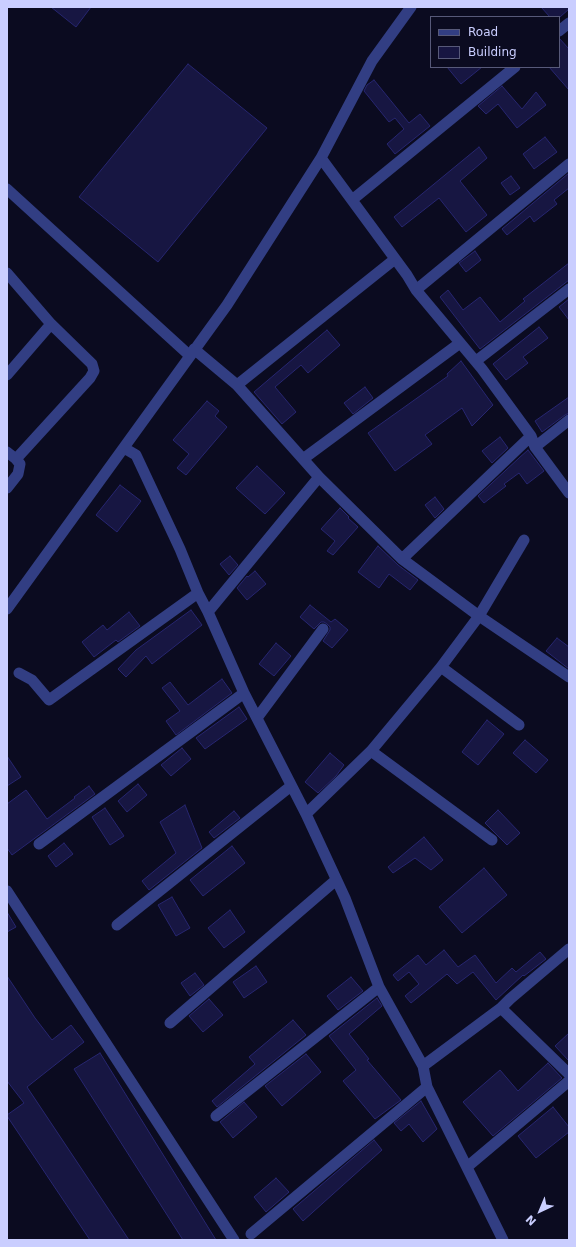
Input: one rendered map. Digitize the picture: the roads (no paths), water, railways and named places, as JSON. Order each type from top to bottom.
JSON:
[{"type":"street","points":[[7,609],[227,305],[321,158],[372,61],[411,7]]},
{"type":"street","points":[[560,30],[569,23]]},
{"type":"street","points":[[352,200],[514,68]]},
{"type":"street","points":[[321,158],[407,275],[416,290],[476,361],[531,436],[535,446],[569,493]]},
{"type":"street","points":[[416,290],[569,164]]},
{"type":"street","points":[[7,189],[192,352],[237,385],[319,477],[402,560],[479,616],[569,677]]},
{"type":"street","points":[[237,385],[395,259]]},
{"type":"street","points":[[7,273],[51,324],[92,364],[94,371],[90,378],[16,459]]},
{"type":"street","points":[[476,361],[569,289]]},
{"type":"street","points":[[7,375],[51,324]]},
{"type":"street","points":[[303,459],[460,343]]},
{"type":"street","points":[[535,446],[569,420]]},
{"type":"street","points":[[402,560],[531,436]]},
{"type":"street","points":[[124,448],[136,455],[244,692],[306,814],[345,898],[379,987],[423,1066],[427,1087],[503,1240]]},
{"type":"street","points":[[7,452],[20,464],[18,474],[7,488]]},
{"type":"street","points":[[208,612],[319,477]]},
{"type":"street","points":[[306,814],[371,751],[441,667],[479,616],[524,540]]},
{"type":"street","points":[[19,673],[32,680],[50,700],[198,593]]},
{"type":"street","points":[[257,718],[323,629]]},
{"type":"street","points":[[441,667],[519,725]]},
{"type":"street","points":[[39,844],[244,692]]},
{"type":"street","points":[[371,751],[492,840]]},
{"type":"street","points":[[117,925],[291,786]]},
{"type":"street","points":[[170,1023],[336,880]]},
{"type":"street","points":[[7,892],[234,1240]]},
{"type":"street","points":[[423,1066],[501,1008],[569,949]]},
{"type":"street","points":[[216,1116],[379,987]]},
{"type":"street","points":[[501,1008],[569,1074]]},
{"type":"street","points":[[467,1167],[569,1081]]},
{"type":"street","points":[[251,1234],[427,1087]]}]
